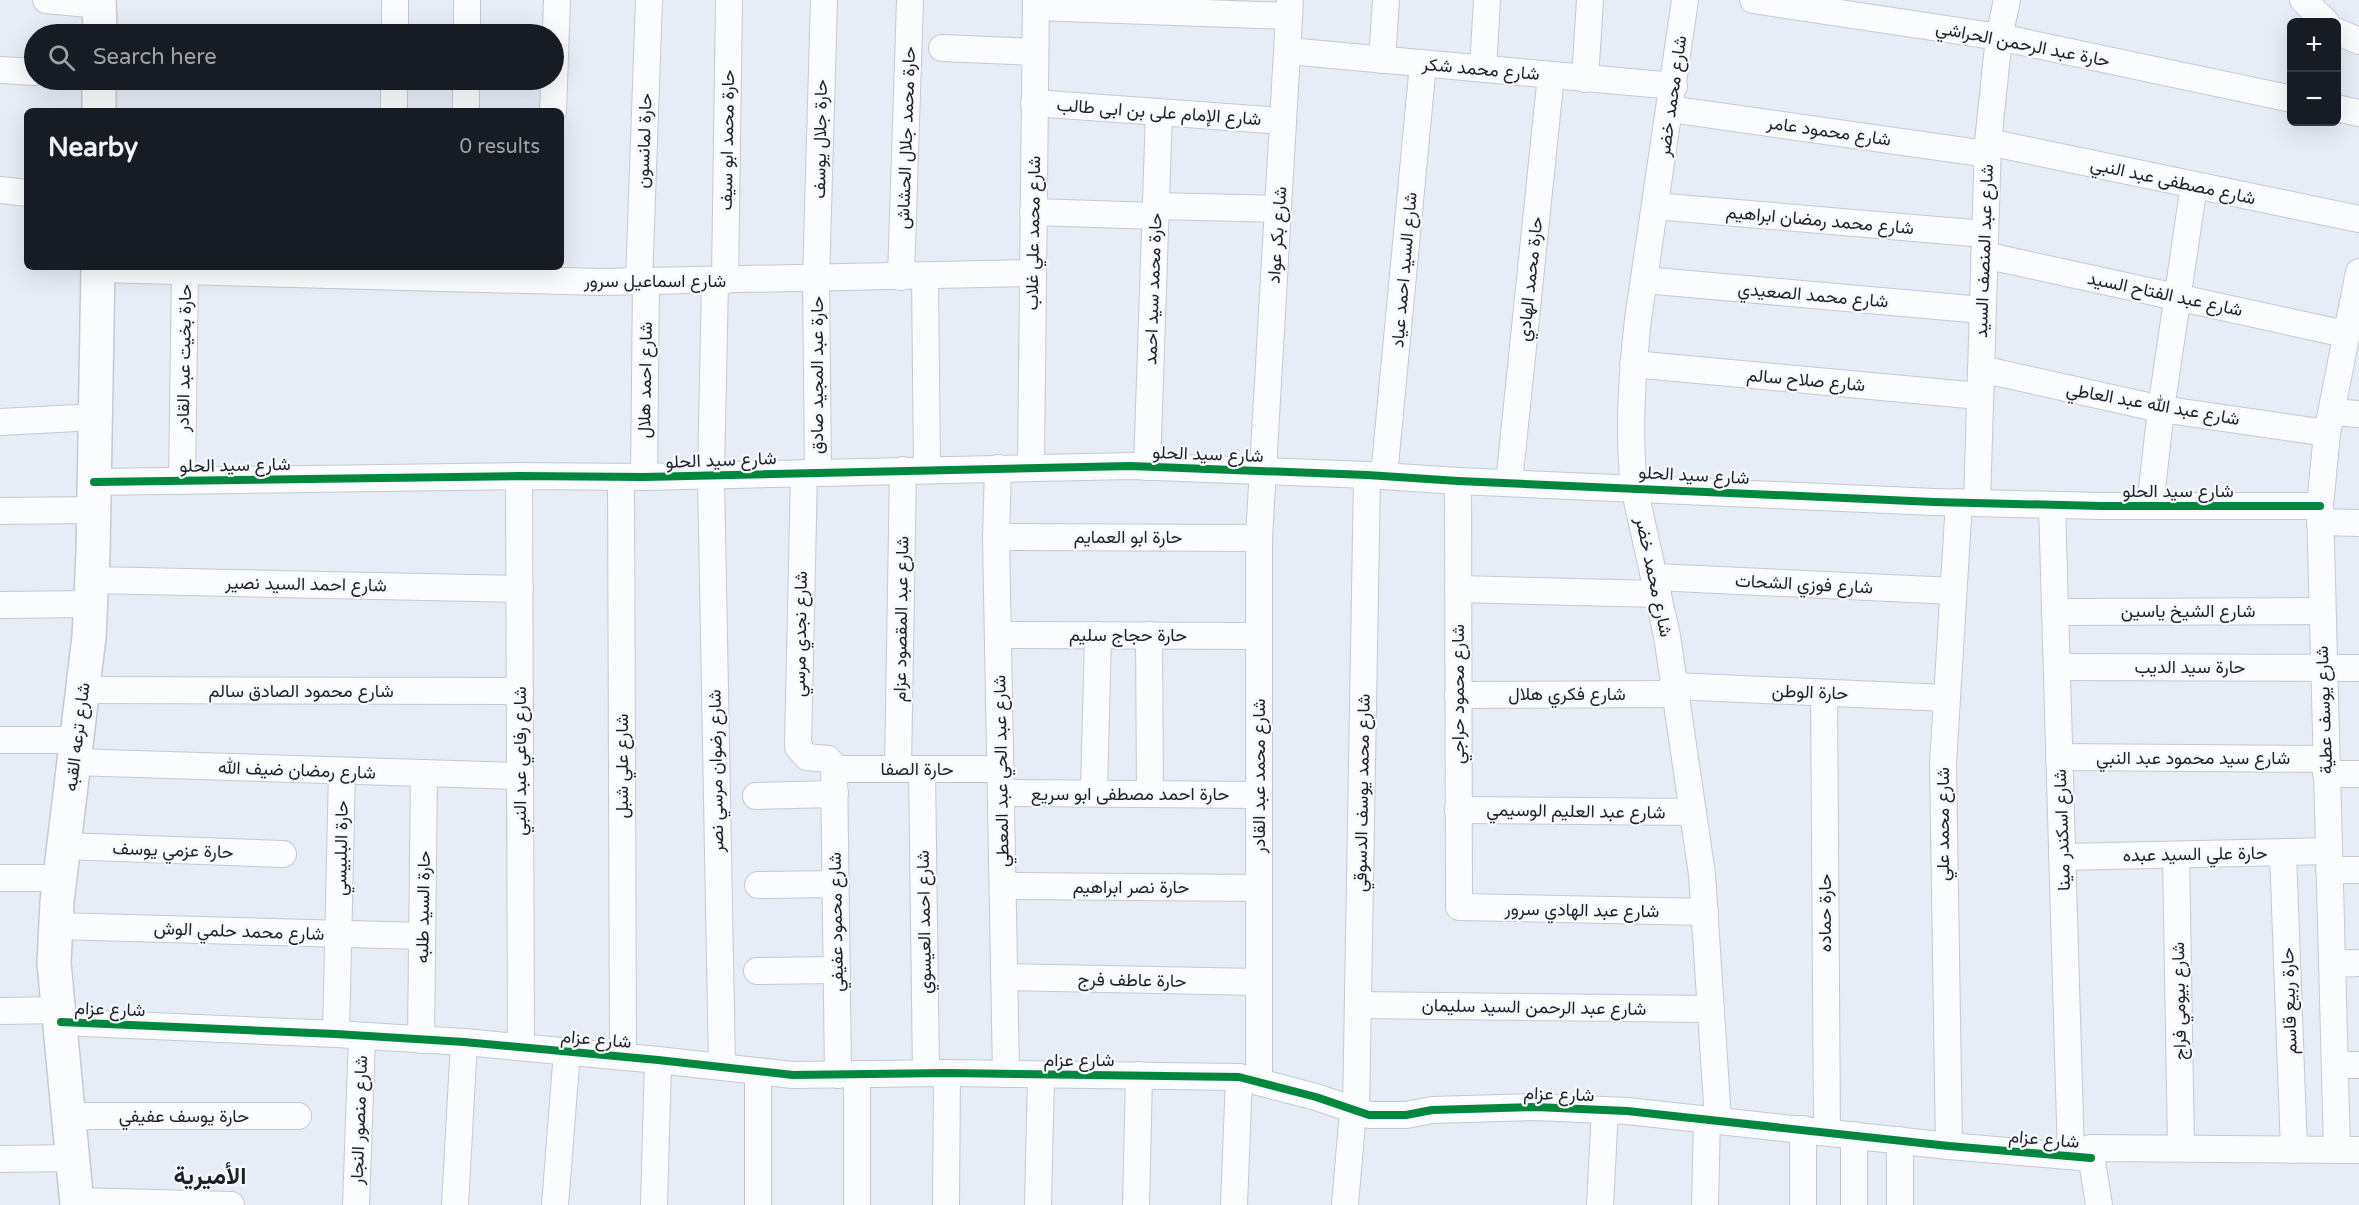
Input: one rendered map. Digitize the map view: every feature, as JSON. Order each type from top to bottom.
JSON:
[{"type":"street","points":[[46,0],[99,13]]},
{"type":"street","points":[[395,0],[395,24]]},
{"type":"street","points":[[467,0],[467,24]]},
{"type":"street","points":[[556,24],[557,0]]},
{"type":"street","name":"حارة لمانسون","points":[[643,282],[649,0]]},
{"type":"street","name":"حارة محمد ابو سيف","points":[[711,476],[729,0]]},
{"type":"street","name":"حارة جلال يوسف","points":[[816,279],[824,0]]},
{"type":"street","name":"حارة محمد جلال الحشاش","points":[[910,0],[915,470]]},
{"type":"street","points":[[1382,60],[1386,0]]},
{"type":"street","points":[[1483,69],[1487,0]]},
{"type":"street","points":[[1585,79],[1590,0]]},
{"type":"street","name":"شارع محمد خضر","points":[[1684,0],[1633,364],[1634,487],[1656,585],[1675,690],[1702,874],[1711,1009],[1712,1119],[1705,1205]]},
{"type":"street","name":"حارة عبد الرحمن الحراشي","points":[[1753,0],[1999,37],[2287,98]]},
{"type":"street","name":"شارع عبد المنصف السيد","points":[[1968,502],[1981,369],[1988,148],[1999,37],[2007,0]]},
{"type":"street","points":[[2303,0],[2322,18]]},
{"type":"street","points":[[1036,3],[1290,8]]},
{"type":"street","name":"شارع محمد علي غلاب","points":[[1031,467],[1036,3]]},
{"type":"street","name":"شارع بكر عواد","points":[[1262,470],[1290,8]]},
{"type":"street","points":[[2341,33],[2359,41]]},
{"type":"street","points":[[942,48],[1035,52]]},
{"type":"street","name":"شارع محمد شكر","points":[[1288,51],[1585,79],[1672,98]]},
{"type":"street","name":"شارع السيد احمد عياد","points":[[1376,475],[1423,63]]},
{"type":"street","points":[[0,69],[24,71]]},
{"type":"street","name":"حارة محمد الهادي","points":[[1509,483],[1551,75]]},
{"type":"street","points":[[99,90],[99,108]]},
{"type":"street","points":[[394,90],[394,108]]},
{"type":"street","points":[[466,90],[466,108]]},
{"type":"street","points":[[553,108],[554,90]]},
{"type":"street","name":"شارع محمود عامر","points":[[1672,98],[1988,148]]},
{"type":"street","name":"شارع الإمام على بن ابى طالب","points":[[1034,102],[1283,121]]},
{"type":"street","points":[[2341,109],[2359,113]]},
{"type":"street","name":"حارة محمد سيد احمد","points":[[1147,467],[1159,112]]},
{"type":"street","name":"شارع مصطفى عبد النبي","points":[[1988,148],[2194,185],[2359,219]]},
{"type":"street","points":[[2150,506],[2161,409],[2194,185]]},
{"type":"street","points":[[0,190],[24,193]]},
{"type":"street","name":"شارع محمد رمضان ابراهيم","points":[[1655,206],[1984,244]]},
{"type":"street","points":[[1034,212],[1278,209]]},
{"type":"street","name":"شارع عبد الفتاح السيد","points":[[1984,244],[2177,296],[2345,334]]},
{"type":"street","name":"شارع ترعه القبه","points":[[77,1203],[54,963],[60,878],[91,592],[98,270]]},
{"type":"street","name":"شارع اسماعيل سرور","points":[[156,270],[548,274],[643,282],[1033,273]]},
{"type":"street","name":"حارة بخيت عبد القادر","points":[[182,481],[185,271]]},
{"type":"street","name":"شارع يوسف عطية","points":[[2348,1150],[2347,1065],[2332,964],[2320,514],[2329,422],[2359,272]]},
{"type":"street","name":"حارة عبد المجيد صادق","points":[[811,472],[816,279]]},
{"type":"street","name":"شارع محمد الصعيدي","points":[[1644,280],[1982,310]]},
{"type":"street","name":"شارع احمد هلال","points":[[632,477],[643,282]]},
{"type":"street","name":"شارع صلاح سالم","points":[[1633,364],[1979,396]]},
{"type":"street","name":"شارع عبد الله عبد العاطي","points":[[1981,369],[2161,409],[2329,422],[2359,414]]},
{"type":"street","points":[[0,422],[96,417]]},
{"type":"street","name":"شارع سيد الحلو","points":[[0,511],[182,481],[519,476],[711,476],[1031,467],[1147,467],[1262,470],[1458,481],[1968,502],[2150,506],[2320,514],[2359,523]]},
{"type":"street","name":"شارع عبد الحي عبد المعطي","points":[[998,468],[996,537],[1006,1074]]},
{"type":"street","name":"شارع عبد المقصود عزام","points":[[910,770],[915,470]]},
{"type":"street","name":"شارع محمد عبد القادر","points":[[1234,1205],[1259,982],[1259,636],[1262,470]]},
{"type":"street","name":"شارع نجدي مرسي","points":[[811,472],[798,747],[807,758],[831,760],[834,769]]},
{"type":"street","name":"شارع محمد يوسف الدسوقي","points":[[1345,1205],[1354,1112],[1376,475]]},
{"type":"street","name":"شارع رفاعي عبد النبي","points":[[519,476],[521,1047]]},
{"type":"street","name":"شارع رضوان مرسي نصر","points":[[711,476],[722,1066]]},
{"type":"street","name":"شارع علي شبل","points":[[623,1056],[632,477]]},
{"type":"street","name":"شارع محمود حراجي","points":[[1458,481],[1459,907]]},
{"type":"street","name":"شارع محمد علي","points":[[1949,1146],[1943,823],[1946,698],[1953,591],[1968,502]]},
{"type":"street","name":"شارع اسكندر مينا","points":[[2052,505],[2062,856],[2084,1154],[2099,1205]]},
{"type":"street","name":"حارة ابو العمايم","points":[[996,537],[1260,538]]},
{"type":"street","name":"شارع فوزي الشحات","points":[[1458,589],[1656,585],[1953,591]]},
{"type":"street","name":"شارع احمد السيد نصير","points":[[0,605],[91,592],[520,589]]},
{"type":"street","name":"شارع الشيخ ياسين","points":[[2055,612],[2322,611]]},
{"type":"street","name":"حارة حجاج سليم","points":[[998,634],[1259,636]]},
{"type":"street","points":[[1094,792],[1098,635]]},
{"type":"street","points":[[1149,635],[1150,793]]},
{"type":"street","name":"حارة سيد الديب","points":[[2056,667],[2323,666],[2359,668]]},
{"type":"street","name":"شارع محمود الصادق سالم","points":[[82,690],[520,691]]},
{"type":"street","name":"حارة الوطن","points":[[1675,690],[1946,698]]},
{"type":"street","name":"شارع فكري هلال","points":[[1458,694],[1675,690]]},
{"type":"street","name":"حارة حماده","points":[[1803,1205],[1815,1131],[1824,693]]},
{"type":"street","name":"شارع رمضان ضيف الله","points":[[0,740],[75,751],[342,771],[520,776]]},
{"type":"street","name":"شارع سيد محمود عبد النبي","points":[[2060,758],[2326,766],[2359,774]]},
{"type":"street","name":"حارة الصفا","points":[[834,769],[910,770],[1001,781]]},
{"type":"street","name":"شارع محمود عفيفي","points":[[834,769],[837,970],[848,1075],[857,1205]]},
{"type":"street","name":"شارع احمد العيسوي","points":[[910,770],[946,1205]]},
{"type":"street","name":"حارة البلبيسي","points":[[336,1034],[342,771]]},
{"type":"street","name":"حارة السيد طلبه","points":[[421,1040],[424,773]]},
{"type":"street","name":"حارة احمد مصطفى ابو سريع","points":[[1001,781],[1094,792],[1259,795]]},
{"type":"street","points":[[756,796],[835,795]]},
{"type":"street","name":"شارع عبد العليم الوسيمي","points":[[1458,810],[1693,812]]},
{"type":"street","name":"حارة عزمي يوسف","points":[[64,846],[283,854]]},
{"type":"street","name":"حارة علي السيد عبده","points":[[2062,856],[2283,853],[2329,861],[2359,870]]},
{"type":"street","name":"حارة ربيع قاسم","points":[[2283,853],[2294,1150]]},
{"type":"street","name":"شارع بيومي فراج","points":[[2176,855],[2181,1148]]},
{"type":"street","points":[[0,878],[60,878]]},
{"type":"street","points":[[758,885],[836,884]]},
{"type":"street","name":"حارة نصر ابراهيم","points":[[1003,886],[1259,888]]},
{"type":"street","name":"شارع عبد الهادي سرور","points":[[1459,907],[1705,912]]},
{"type":"street","name":"شارع محمد حلمي الوش","points":[[56,926],[422,936]]},
{"type":"street","points":[[2332,964],[2359,963]]},
{"type":"street","points":[[757,971],[837,970]]},
{"type":"street","name":"حارة عاطف فرج","points":[[1004,977],[1259,982]]},
{"type":"street","name":"شارع عبد الرحمن السيد سليمان","points":[[1358,1005],[1711,1009]]},
{"type":"street","name":"شارع عزام","points":[[0,1011],[464,1042],[658,1059],[793,1075],[936,1073],[1139,1075],[1249,1079],[1316,1097],[1354,1112],[1382,1116],[1457,1109],[1535,1107],[1712,1119],[1949,1146],[2084,1154],[2181,1148],[2348,1150]]},
{"type":"street","name":"شارع منصور النجار","points":[[356,1205],[362,1036]]},
{"type":"street","points":[[455,1205],[464,1042]]},
{"type":"street","points":[[555,1205],[567,1051]]},
{"type":"street","points":[[654,1205],[658,1059]]},
{"type":"street","points":[[758,1071],[758,1205]]},
{"type":"street","points":[[1038,1205],[1041,1075]]},
{"type":"street","points":[[1136,1205],[1139,1075]]},
{"type":"street","points":[[1600,1205],[1605,1110]]},
{"type":"street","name":"حارة يوسف عفيفي","points":[[70,1116],[298,1116]]},
{"type":"street","points":[[1854,1135],[1854,1205]]},
{"type":"street","points":[[1900,1140],[1900,1205]]},
{"type":"street","points":[[0,1159],[73,1158]]},
{"type":"street","points":[[77,1203],[231,1205]]},
{"type":"cycle path","points":[[94,482],[519,476],[644,477],[1130,466],[1934,502],[2101,506],[2320,506]]},
{"type":"cycle path","points":[[61,1022],[464,1042],[793,1075],[947,1073],[1239,1077],[1316,1097],[1369,1115],[1406,1115],[1432,1110],[1535,1107],[1627,1111],[1949,1146],[2091,1158]]},
{"type":"district","name":"الأميرية","points":[[210,1176]]}]
